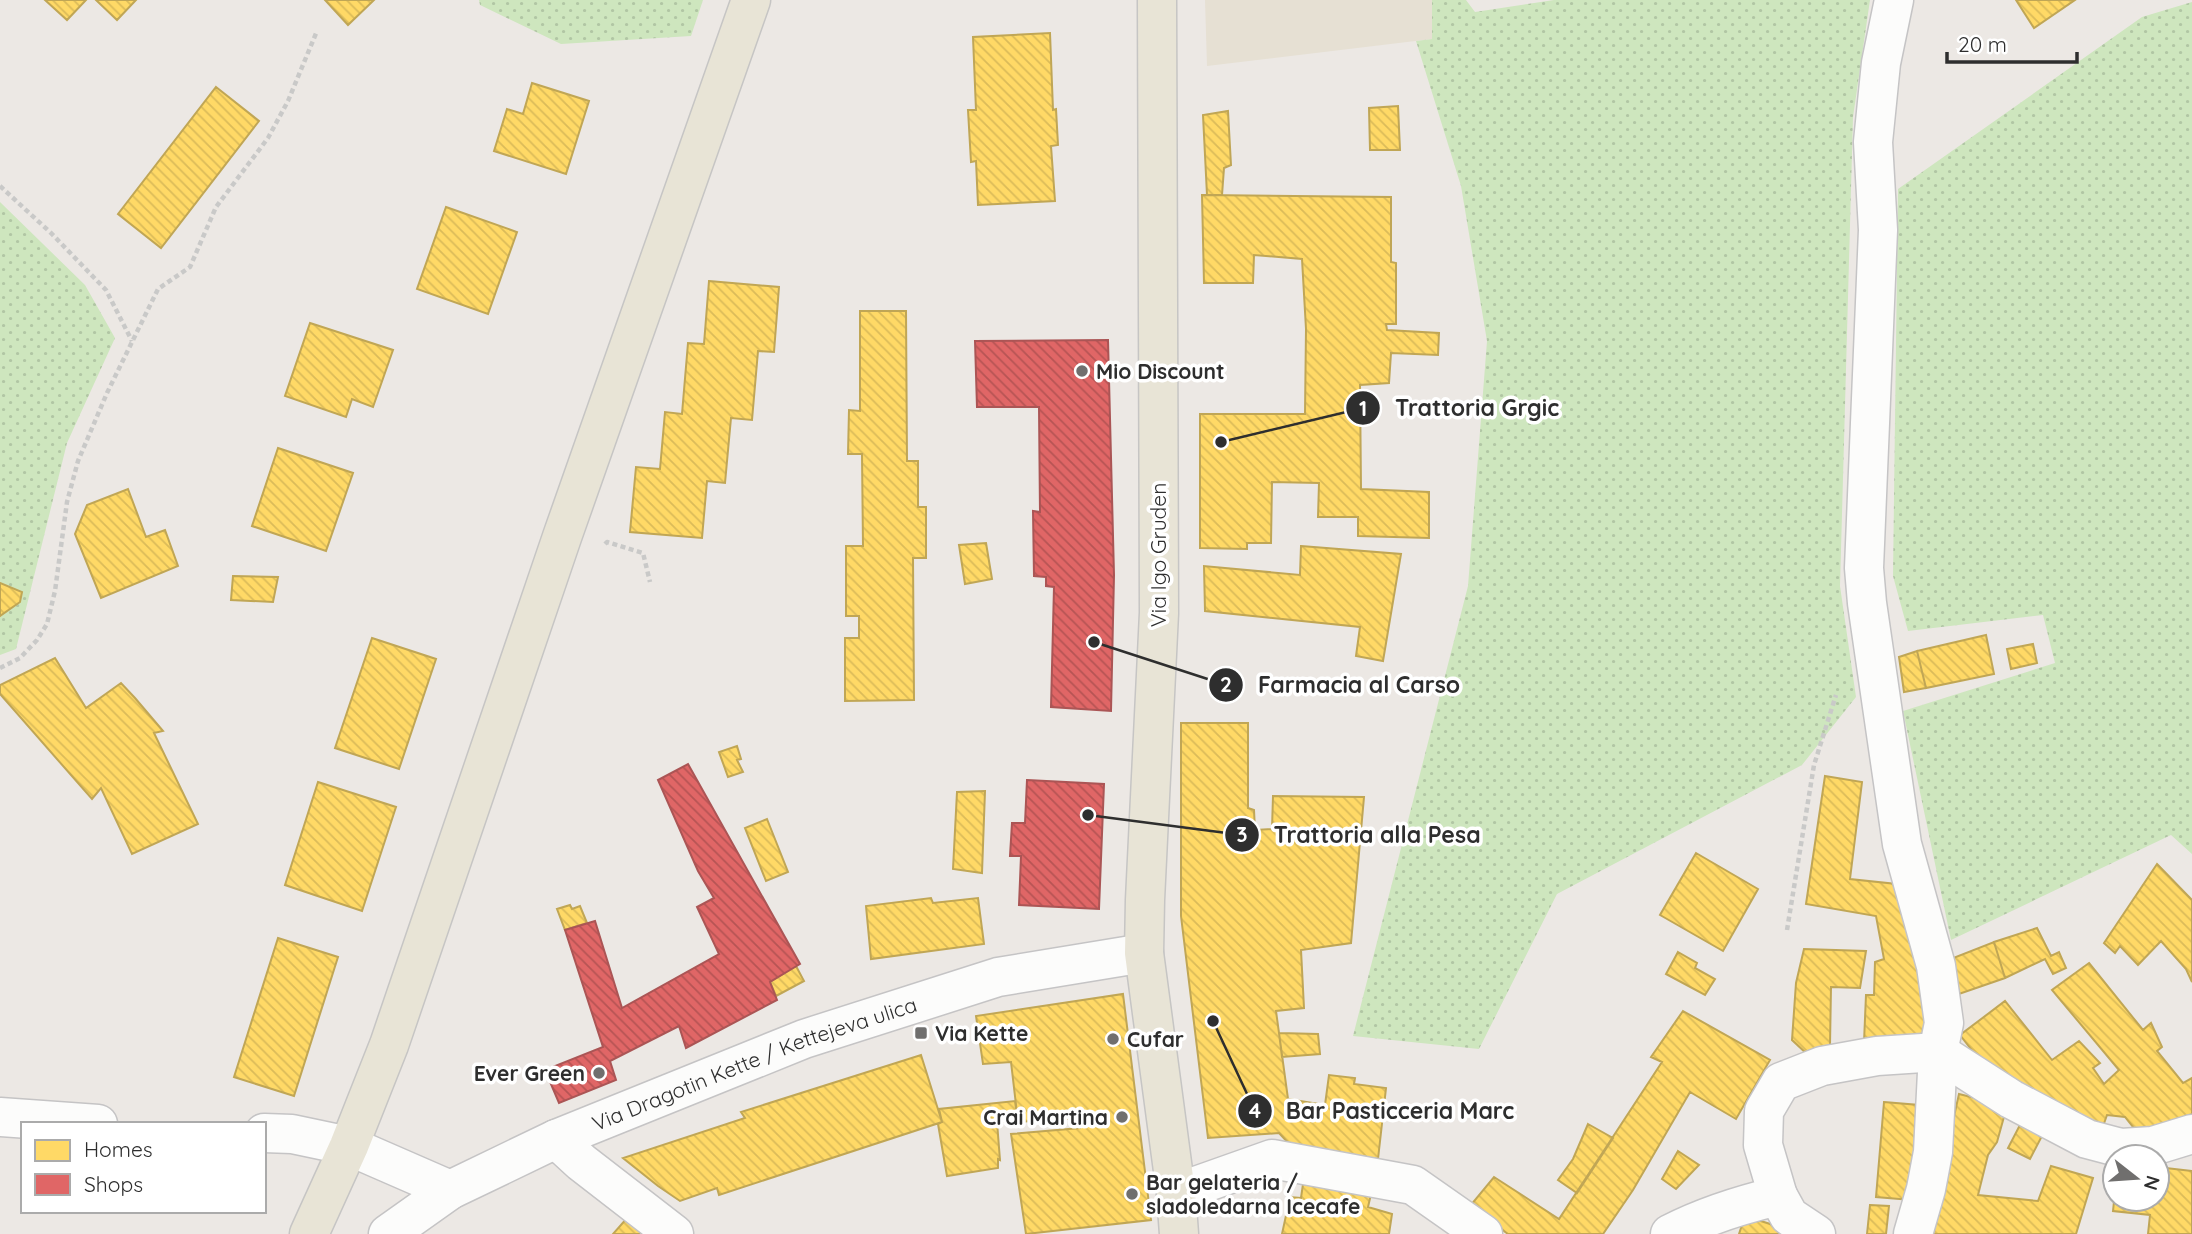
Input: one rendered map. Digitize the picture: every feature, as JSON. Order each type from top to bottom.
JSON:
[{"type":"main road","points":[[309,1234],[349,1146],[389,1045],[562,537],[751,0]]},
{"type":"main road","name":"Via Igo Gruden","points":[[1157,0],[1159,613],[1144,953],[1179,1234]]},
{"type":"street","points":[[1894,0],[1881,63],[1874,142],[1878,230],[1864,568],[1902,844],[1937,978],[1944,1023],[1938,1052],[1933,1152],[1913,1234]]},
{"type":"street","name":"Via Dragotin Kette / Kettejeva ulica","points":[[388,1234],[450,1191],[556,1139],[804,1039],[998,977],[1144,953]]},
{"type":"street","points":[[1816,1234],[1789,1216],[1779,1196],[1763,1146],[1764,1111],[1781,1082],[1822,1066],[1863,1058],[1938,1052],[2011,1099],[2087,1139],[2121,1148],[2153,1146],[2192,1134]]},
{"type":"street","points":[[0,1117],[70,1122]]},
{"type":"street","points":[[266,1133],[292,1134],[349,1146],[450,1191]]},
{"type":"street","points":[[556,1139],[580,1162],[674,1234]]},
{"type":"street","points":[[1176,1193],[1272,1159],[1413,1185],[1483,1234]]},
{"type":"street","points":[[1694,1228],[1740,1205],[1779,1196]]},
{"type":"path","points":[[0,668],[20,657],[37,640],[47,624],[55,592],[67,502],[78,461],[107,393],[158,289],[190,267],[216,207],[268,138],[288,101],[317,31]]},
{"type":"path","points":[[0,186],[106,290],[133,342]]},
{"type":"path","points":[[600,550],[607,542],[643,553],[650,582]]},
{"type":"path","points":[[1787,930],[1814,765],[1837,691]]},
{"type":"shaded area","points":[[1205,0],[1432,0],[1432,39],[1207,66]]},
{"type":"green space","points":[[479,0],[703,0],[691,36],[561,44],[480,5]]},
{"type":"green space","points":[[1432,0],[1466,0],[1475,12],[1554,0],[1870,0],[1853,117],[1840,586],[1856,697],[1802,765],[1557,894],[1479,1049],[1353,1036],[1468,586],[1487,341],[1461,186],[1416,41],[1432,39]]},
{"type":"green space","points":[[2192,2],[2192,854],[2171,835],[1951,940],[1903,711],[2055,663],[2043,615],[1908,631],[1893,576],[1898,189],[2142,17]]},
{"type":"green space","points":[[0,202],[85,285],[115,338],[67,443],[16,649],[0,655]]},
{"type":"building: Homes","points":[[45,0],[86,0],[67,20]]},
{"type":"building: Homes","points":[[96,0],[136,0],[117,20]]},
{"type":"building: Homes","points":[[325,0],[374,0],[348,25]]},
{"type":"building: Homes","points":[[2016,0],[2075,0],[2034,28]]},
{"type":"building: Homes","points":[[1050,33],[1053,110],[1056,109],[1058,145],[1051,146],[1055,201],[978,205],[976,161],[971,162],[968,110],[976,110],[973,37]]},
{"type":"building: Homes","points":[[532,83],[589,101],[566,174],[494,151],[507,109],[523,114]]},
{"type":"building: Homes","points":[[216,87],[259,121],[161,248],[118,214]]},
{"type":"building: Homes","points":[[1398,106],[1400,150],[1370,150],[1369,108]]},
{"type":"building: Homes","points":[[1228,111],[1231,165],[1224,168],[1222,195],[1207,195],[1203,115]]},
{"type":"building: Homes","points":[[1202,195],[1391,197],[1391,262],[1396,263],[1396,324],[1386,324],[1387,330],[1439,333],[1438,355],[1391,353],[1389,383],[1360,385],[1361,489],[1429,492],[1429,538],[1358,536],[1358,517],[1318,517],[1319,483],[1272,482],[1271,543],[1247,543],[1247,549],[1200,548],[1200,414],[1305,414],[1306,329],[1302,259],[1254,255],[1253,283],[1204,283]]},
{"type":"building: Homes","points":[[446,207],[517,232],[488,314],[417,289]]},
{"type":"building: Homes","points":[[709,281],[779,287],[774,352],[758,351],[752,420],[731,418],[725,483],[707,481],[702,538],[630,532],[636,467],[660,469],[665,412],[682,414],[688,343],[704,344]]},
{"type":"building: Homes","points":[[860,311],[906,311],[907,461],[918,461],[918,507],[926,507],[926,558],[913,558],[914,700],[845,701],[845,638],[859,638],[859,616],[846,616],[846,546],[863,546],[862,454],[848,454],[849,410],[860,411]]},
{"type":"building: Homes","points":[[310,323],[393,350],[373,407],[352,399],[346,417],[285,396]]},
{"type":"building: Homes","points":[[278,448],[353,473],[326,551],[252,526]]},
{"type":"building: Homes","points":[[128,489],[146,537],[165,530],[178,566],[101,598],[75,534],[87,505]]},
{"type":"building: Homes","points":[[986,543],[992,579],[965,584],[959,545]]},
{"type":"building: Homes","points":[[1301,546],[1401,554],[1383,661],[1356,656],[1360,627],[1205,611],[1204,566],[1300,575]]},
{"type":"building: Homes","points":[[233,576],[278,577],[273,602],[231,600]]},
{"type":"building: Homes","points":[[0,583],[22,592],[20,602],[0,616]]},
{"type":"building: Homes","points":[[1986,635],[1994,674],[1926,688],[1917,651]]},
{"type":"building: Homes","points":[[372,638],[436,659],[399,769],[335,748]]},
{"type":"building: Homes","points":[[2033,644],[2037,663],[2011,669],[2007,649]]},
{"type":"building: Homes","points":[[1917,651],[1926,688],[1904,692],[1899,657]]},
{"type":"building: Homes","points":[[55,658],[86,708],[121,683],[135,698],[163,731],[154,733],[198,824],[132,854],[101,788],[92,799],[0,694],[0,685]]},
{"type":"building: Homes","points":[[1181,723],[1248,723],[1248,808],[1254,810],[1255,830],[1272,829],[1273,796],[1364,797],[1351,943],[1301,950],[1304,1008],[1276,1011],[1288,1099],[1325,1105],[1329,1075],[1355,1078],[1354,1084],[1386,1088],[1378,1159],[1293,1148],[1279,1133],[1208,1138],[1181,916]]},
{"type":"building: Homes","points":[[737,746],[741,759],[737,760],[743,772],[728,777],[719,752]]},
{"type":"building: Homes","points":[[1825,776],[1862,782],[1850,879],[1906,885],[1927,1033],[1864,1042],[1866,995],[1874,995],[1875,962],[1884,959],[1876,916],[1806,904]]},
{"type":"building: Homes","points":[[318,782],[396,807],[362,911],[285,885]]},
{"type":"building: Homes","points":[[985,791],[982,873],[953,869],[957,792]]},
{"type":"building: Homes","points":[[767,819],[788,872],[766,881],[745,828]]},
{"type":"building: Homes","points":[[1696,853],[1758,889],[1723,951],[1660,915]]},
{"type":"building: Homes","points":[[2157,864],[2192,900],[2192,982],[2186,969],[2161,941],[2138,965],[2120,946],[2115,953],[2104,943]]},
{"type":"building: Homes","points":[[931,898],[933,903],[978,898],[984,944],[871,959],[866,906]]},
{"type":"building: Homes","points":[[570,905],[572,909],[580,906],[587,923],[565,930],[557,909]]},
{"type":"building: Homes","points":[[2037,928],[2051,956],[2059,952],[2066,968],[2053,974],[2045,959],[2005,978],[1994,942]]},
{"type":"building: Homes","points":[[278,938],[338,957],[294,1096],[234,1077]]},
{"type":"building: Homes","points":[[1994,942],[2005,978],[1956,995],[1943,962]]},
{"type":"building: Homes","points":[[1804,949],[1866,951],[1860,988],[1831,987],[1830,1045],[1807,1054],[1792,1040],[1796,983]]},
{"type":"building: Homes","points":[[1678,952],[1697,963],[1695,968],[1715,979],[1705,995],[1666,974]]},
{"type":"building: Homes","points":[[2089,963],[2143,1030],[2151,1023],[2162,1047],[2157,1051],[2183,1083],[2192,1078],[2192,1114],[2141,1137],[2125,1117],[2107,1115],[2101,1132],[1998,1084],[1960,1035],[2005,1001],[2052,1060],[2079,1041],[2100,1063],[2093,1068],[2104,1084],[2119,1070],[2052,990]]},
{"type":"building: Homes","points":[[796,966],[804,981],[776,996],[770,982]]},
{"type":"building: Homes","points":[[1123,994],[1151,1220],[1026,1234],[1011,1134],[1080,1128],[1078,1118],[1018,1122],[1011,1062],[983,1064],[976,1016]]},
{"type":"building: Homes","points":[[1683,1011],[1770,1060],[1736,1119],[1690,1092],[1633,1190],[1603,1234],[1508,1234],[1470,1206],[1494,1177],[1559,1219],[1662,1062],[1651,1057]]},
{"type":"building: Homes","points":[[1279,1033],[1318,1034],[1320,1054],[1282,1057]]},
{"type":"building: Homes","points":[[921,1055],[942,1122],[719,1195],[717,1188],[680,1201],[623,1158],[745,1118],[741,1112]]},
{"type":"building: Homes","points":[[1959,1094],[2007,1106],[1997,1142],[1988,1155],[1978,1195],[2038,1201],[2051,1166],[2093,1178],[2076,1234],[1928,1234]]},
{"type":"building: Homes","points":[[1015,1101],[1018,1122],[997,1122],[1000,1160],[998,1159],[998,1168],[947,1176],[938,1124],[942,1122],[939,1109]]},
{"type":"building: Homes","points":[[1884,1102],[1919,1105],[1911,1200],[1876,1197]]},
{"type":"building: Homes","points":[[2021,1123],[2044,1132],[2030,1159],[2008,1148]]},
{"type":"building: Homes","points":[[1588,1124],[1613,1138],[1577,1193],[1558,1180],[1573,1159]]},
{"type":"building: Homes","points":[[1678,1151],[1699,1165],[1676,1189],[1662,1179]]},
{"type":"building: Homes","points":[[2171,1169],[2192,1171],[2192,1234],[2148,1234],[2150,1215],[2132,1213],[2171,1213]]},
{"type":"building: Homes","points":[[1303,1184],[1372,1190],[1368,1207],[1392,1214],[1389,1234],[1282,1234],[1290,1197],[1301,1198]]},
{"type":"building: Homes","points":[[1870,1205],[1889,1206],[1886,1234],[1867,1234]]},
{"type":"building: Homes","points":[[1745,1216],[1786,1229],[1785,1234],[1739,1234]]},
{"type":"building: Homes","points":[[628,1217],[647,1234],[613,1234]]},
{"type":"building: Shops","points":[[1108,340],[1114,575],[1111,711],[1051,707],[1054,587],[1046,586],[1046,577],[1034,576],[1033,511],[1040,512],[1039,407],[977,407],[975,341]]},
{"type":"building: Shops","points":[[688,764],[800,964],[770,982],[777,1000],[686,1048],[679,1026],[610,1061],[616,1080],[559,1103],[545,1070],[603,1047],[565,930],[595,921],[622,1008],[719,954],[697,907],[714,898],[698,871],[658,780]]},
{"type":"building: Shops","points":[[1027,780],[1104,784],[1099,909],[1019,905],[1021,856],[1010,856],[1012,823],[1025,823]]},
{"type":"place","name":"Mio Discount","points":[[1082,371]]},
{"type":"place","name":"Trattoria Grgic","points":[[1221,442]]},
{"type":"place","name":"Farmacia al Carso","points":[[1094,642]]},
{"type":"place","name":"Trattoria alla Pesa","points":[[1088,815]]},
{"type":"place","name":"Bar Pasticceria Marc","points":[[1213,1021]]},
{"type":"place","name":"Via Kette","points":[[921,1033]]},
{"type":"place","name":"Cufar","points":[[1113,1039]]},
{"type":"place","name":"Ever Green","points":[[599,1073]]},
{"type":"place","name":"Crai Martina","points":[[1122,1117]]},
{"type":"place","name":"Bar gelateria / sladoledarna Icecafe","points":[[1132,1194]]}]
